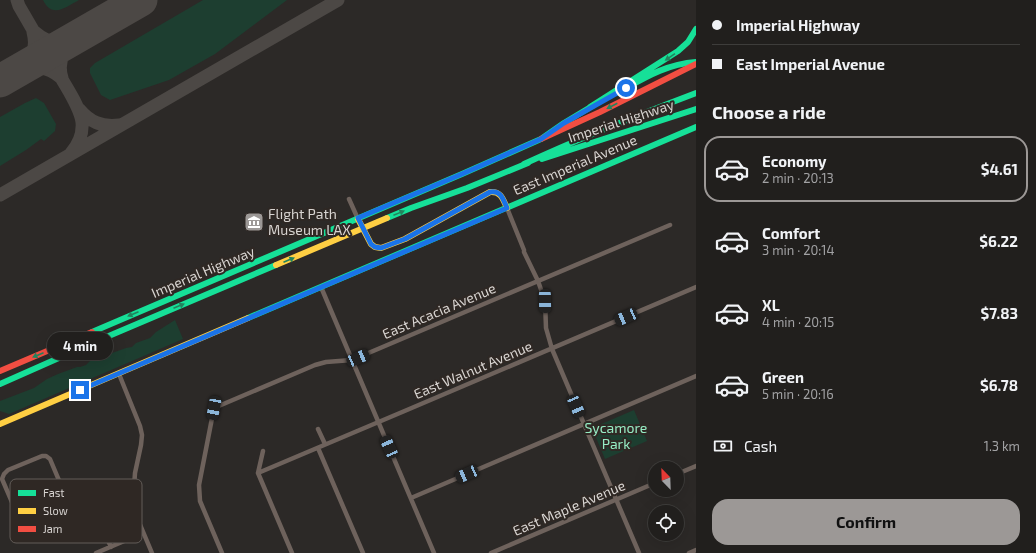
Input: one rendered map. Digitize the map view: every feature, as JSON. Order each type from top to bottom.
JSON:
[{"type":"main road","points":[[590,108],[678,51],[688,42],[696,28]]},
{"type":"main road","points":[[541,139],[600,112],[696,63]]},
{"type":"main road","name":"Imperial Highway","points":[[0,371],[456,177],[541,139],[564,123],[663,68],[675,64],[696,63]]},
{"type":"main road","points":[[524,164],[640,113],[696,93]]},
{"type":"main road","name":"Imperial Highway","points":[[0,384],[104,338],[411,208],[467,188],[524,164],[696,109]]},
{"type":"main road","name":"East Imperial Avenue","points":[[0,424],[696,127]]},
{"type":"main road","points":[[358,218],[371,244],[375,247],[381,248],[405,239],[490,192],[497,192],[501,195],[507,208]]},
{"type":"main road","points":[[100,328],[104,338]]},
{"type":"street","points":[[349,199],[358,218]]},
{"type":"street","points":[[507,208],[545,301],[546,328],[552,349],[639,553]]},
{"type":"street","name":"East Acacia Avenue","points":[[222,553],[200,501],[199,485],[214,408],[314,365],[326,362],[352,360],[670,225]]},
{"type":"street","points":[[322,287],[434,553]]},
{"type":"street","name":"East Walnut Avenue","points":[[258,473],[696,287]]},
{"type":"street","points":[[119,374],[140,426],[142,435],[135,479]]},
{"type":"street","points":[[411,498],[696,376]]},
{"type":"street","points":[[318,429],[325,444]]},
{"type":"street","points":[[318,448],[363,553]]},
{"type":"street","points":[[263,452],[258,473],[292,553]]},
{"type":"street","points":[[10,497],[2,478],[4,474],[8,470],[42,456],[50,458],[59,479]]},
{"type":"street","points":[[684,471],[696,466]]},
{"type":"street","name":"East Maple Avenue","points":[[491,553],[648,486]]},
{"type":"street","points":[[143,533],[152,553]]},
{"type":"street","points":[[109,543],[111,547]]},
{"type":"street","points":[[96,553],[120,543]]},
{"type":"street","points":[[689,553],[696,550]]},
{"type":"green space","points":[[43,0],[79,0],[60,10],[55,10],[47,6]]},
{"type":"green space","points":[[203,0],[287,0],[215,54],[169,80],[110,100],[101,95],[90,73],[90,68],[95,63]]},
{"type":"green space","points":[[36,98],[44,103],[56,124],[55,131],[44,141],[41,139],[0,166],[0,117]]},
{"type":"green space","points":[[175,320],[183,339],[9,414],[0,411],[0,401],[34,388],[47,379],[58,374],[86,365],[90,361],[132,347],[136,343],[150,338],[156,332]]},
{"type":"green space","name":"Sycamore Park","points":[[634,410],[647,441],[605,459],[592,428]]},
{"type":"taxiway","points":[[17,0],[19,6],[72,96],[81,116],[82,126],[80,138],[71,153]]},
{"type":"taxiway","points":[[0,195],[338,0]]},
{"type":"taxiway","points":[[15,72],[25,64],[32,55],[34,45],[33,32]]},
{"type":"taxiway","points":[[35,32],[47,40],[58,42],[82,35]]},
{"type":"taxiway","points":[[62,78],[60,66],[61,61],[68,46],[77,38]]},
{"type":"taxiway","points":[[19,71],[30,68],[40,68],[55,73],[60,77]]},
{"type":"taxiway","points":[[0,79],[11,75]]},
{"type":"taxiway","points":[[79,109],[96,123],[119,125]]},
{"type":"runway","points":[[0,81],[141,0]]},
{"type":"traffic: fast","points":[[590,107],[678,51],[688,42],[696,29]]},
{"type":"traffic: fast","points":[[626,88],[668,68],[696,62]]},
{"type":"traffic: fast","points":[[524,164],[609,127],[696,93]]},
{"type":"traffic: fast","points":[[92,332],[541,139],[594,105]]},
{"type":"traffic: fast","points":[[542,159],[696,109]]},
{"type":"traffic: fast","points":[[248,318],[696,127]]},
{"type":"traffic: fast","points":[[387,218],[528,163]]},
{"type":"traffic: fast","points":[[0,384],[276,265]]},
{"type":"traffic: slow","points":[[358,219],[371,244],[375,247],[381,248],[405,239],[490,192],[499,194],[507,208]]},
{"type":"traffic: slow","points":[[276,265],[387,218]]},
{"type":"traffic: slow","points":[[0,424],[248,318]]},
{"type":"traffic: jam","points":[[541,139],[600,112],[696,64]]},
{"type":"traffic: jam","points":[[0,371],[92,332]]},
{"type":"place","name":"Flight Path Museum LAX","points":[[254,222]]},
{"type":"route","points":[[80,390],[507,208],[501,195],[497,192],[490,192],[405,239],[381,248],[375,247],[371,244],[358,218],[541,139],[564,123],[626,88]]}]
